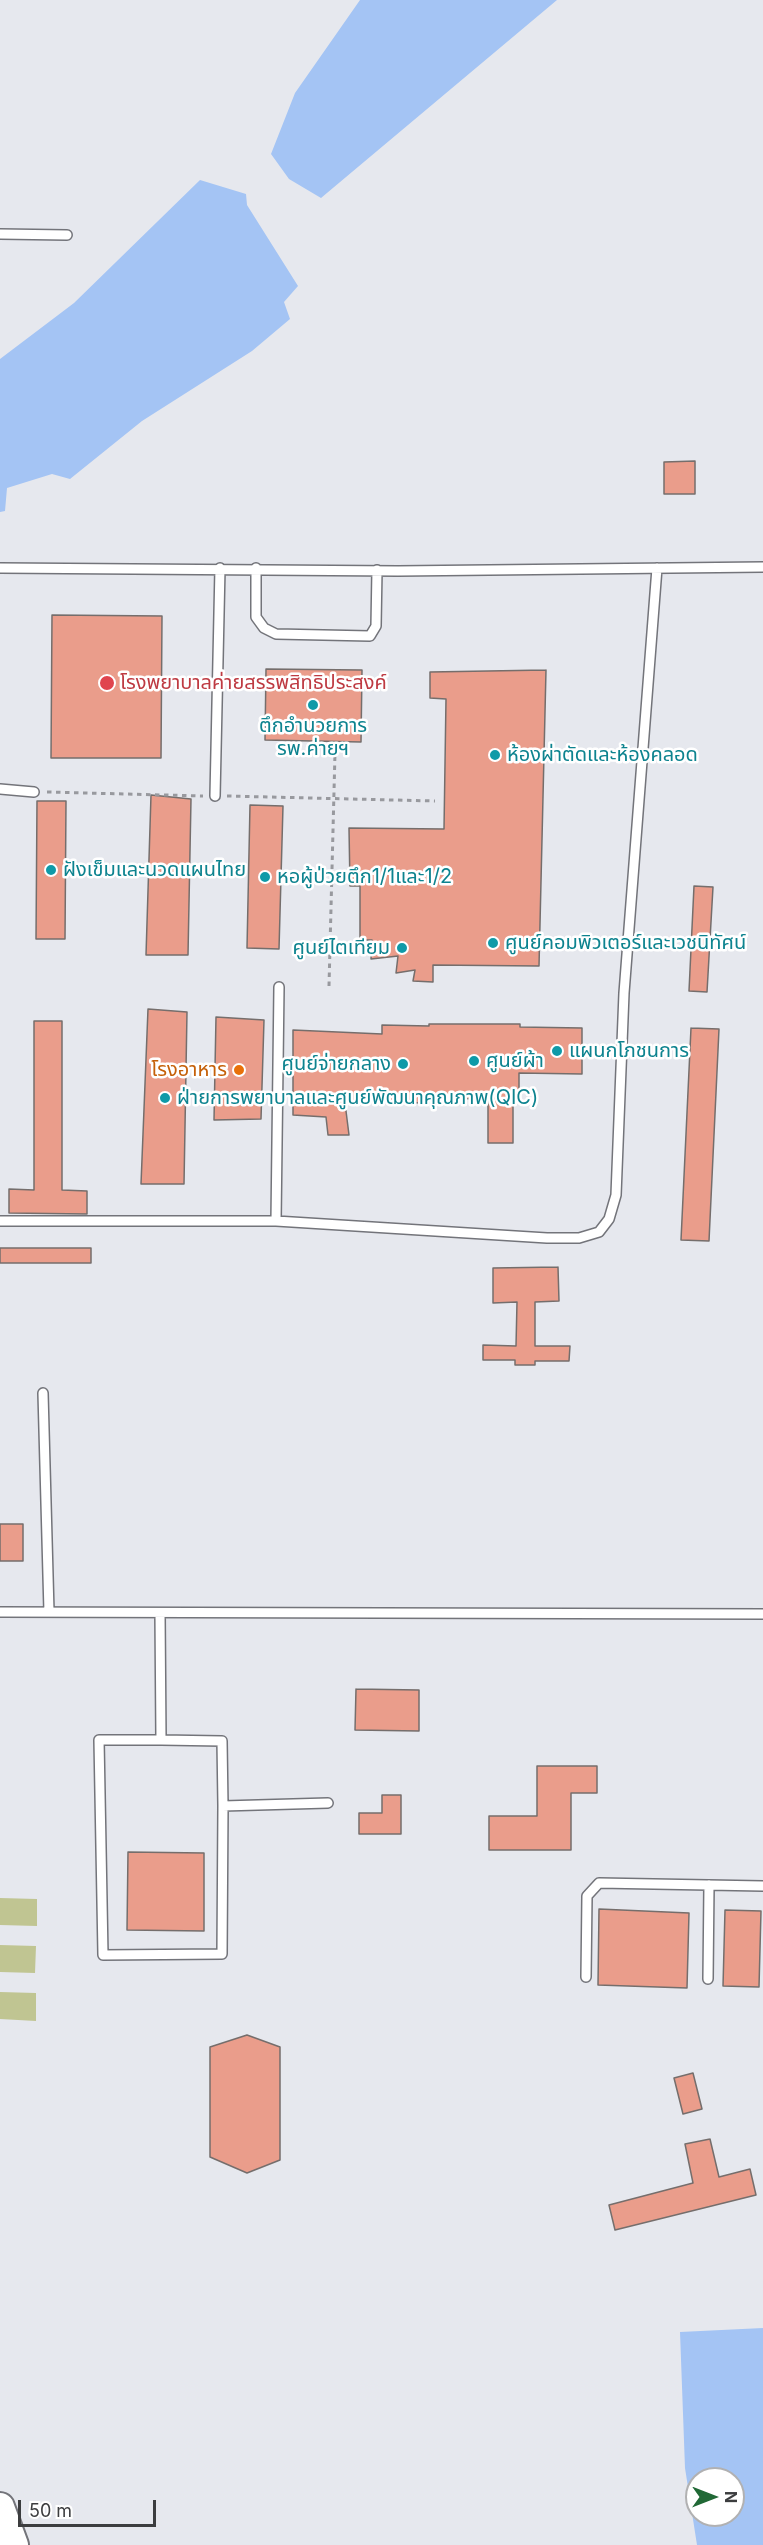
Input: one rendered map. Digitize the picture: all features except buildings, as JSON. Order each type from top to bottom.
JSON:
[{"type":"main road","points":[[0,2507],[14,2545]]},
{"type":"lane","points":[[0,234],[67,235]]},
{"type":"lane","points":[[0,567],[377,570],[763,567]]},
{"type":"lane","points":[[215,796],[220,568]]},
{"type":"lane","points":[[256,568],[256,617],[264,628],[276,633],[370,636],[376,626],[377,570]]},
{"type":"lane","points":[[0,1221],[276,1221],[547,1238],[579,1238],[599,1232],[609,1220],[616,1195],[624,993],[657,568]]},
{"type":"lane","points":[[0,789],[34,792]]},
{"type":"lane","points":[[276,1221],[279,987]]},
{"type":"lane","points":[[43,1393],[49,1612]]},
{"type":"lane","points":[[0,1612],[763,1614]]},
{"type":"lane","points":[[160,1613],[161,1740]]},
{"type":"lane","points":[[99,1740],[161,1740],[222,1741],[222,1954],[103,1955],[99,1740]]},
{"type":"lane","points":[[223,1806],[328,1803]]},
{"type":"lane","points":[[586,1977],[587,1896],[598,1883],[763,1886]]},
{"type":"lane","points":[[708,1979],[709,1885]]},
{"type":"path","points":[[329,986],[335,753]]},
{"type":"path","points":[[34,792],[435,801]]},
{"type":"green space","points":[[0,1898],[37,1899],[37,1926],[0,1925]]},
{"type":"green space","points":[[0,1945],[36,1946],[35,1973],[0,1972]]},
{"type":"green space","points":[[0,1992],[36,1993],[36,2021],[0,2019]]},
{"type":"water","points":[[360,0],[557,0],[321,198],[289,179],[271,154],[295,93]]},
{"type":"water","points":[[200,180],[246,194],[247,205],[298,286],[284,302],[290,319],[252,351],[142,421],[70,479],[52,474],[7,488],[5,511],[0,512],[0,359],[74,303]]},
{"type":"water","points":[[763,2328],[763,2545],[697,2545],[694,2527],[745,2527],[745,2467],[685,2468],[680,2332]]},
{"type":"place","name":"โรงพยาบาลค่ายสรรพสิทธิประสงค์","points":[[107,683]]},
{"type":"place","name":"ตึกอำนวยการ รพ.ค่ายฯ","points":[[313,705]]},
{"type":"place","name":"ห้องผ่าตัดและห้องคลอด","points":[[495,755]]},
{"type":"place","name":"ฝังเข็มและนวดแผนไทย","points":[[51,870]]},
{"type":"place","name":"หอผู้ป่วยตึก1/1และ1/2","points":[[265,877]]},
{"type":"place","name":"ศูนย์คอมพิวเตอร์และเวชนิทัศน์","points":[[493,943]]},
{"type":"place","name":"ศูนย์ไตเทียม","points":[[402,948]]},
{"type":"place","name":"แผนกโภชนการ","points":[[557,1051]]},
{"type":"place","name":"ศูนย์ผ้า","points":[[474,1061]]},
{"type":"place","name":"ศูนย์จ่ายกลาง","points":[[403,1064]]},
{"type":"place","name":"โรงอาหาร","points":[[239,1070]]},
{"type":"place","name":"ฝ่ายการพยาบาลและศูนย์พัฒนาคุณภาพ(QIC)","points":[[165,1098]]}]
